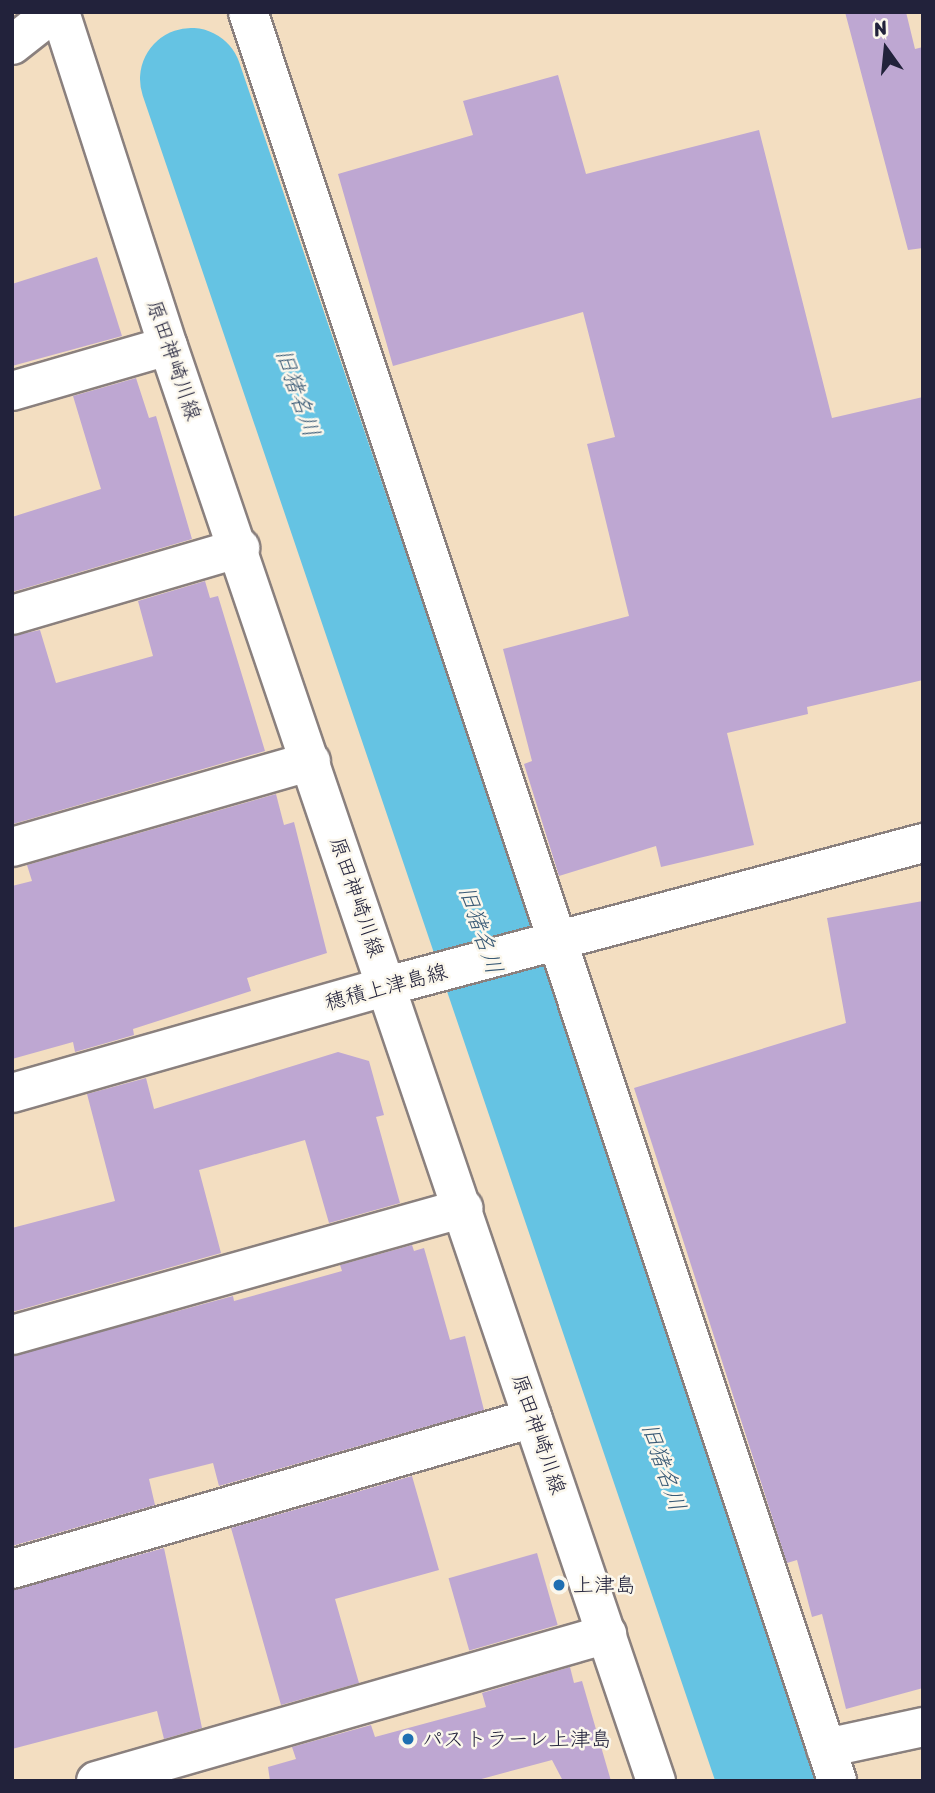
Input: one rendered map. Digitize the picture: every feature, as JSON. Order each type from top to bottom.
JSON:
[{"type":"street","points":[[12,45],[57,12]]},
{"type":"street","points":[[12,66],[57,12]]},
{"type":"street","name":"原田神崎川線","points":[[57,12],[656,1781]]},
{"type":"street","points":[[247,12],[543,944],[832,1764],[923,1727]]},
{"type":"street","points":[[12,391],[168,346]]},
{"type":"street","points":[[12,615],[240,548]]},
{"type":"street","points":[[12,847],[311,761]]},
{"type":"street","name":"穂積上津島線","points":[[12,1093],[387,986],[923,843]]},
{"type":"street","points":[[12,1335],[463,1208]]},
{"type":"street","points":[[12,1569],[533,1418]]},
{"type":"street","points":[[96,1781],[607,1634]]},
{"type":"building","points":[[845,12],[906,12],[915,49],[923,47],[923,248],[908,250]]},
{"type":"building","points":[[558,75],[586,174],[759,130],[832,418],[923,397],[923,680],[807,707],[808,714],[727,733],[754,845],[661,867],[656,846],[559,876],[524,764],[532,761],[503,649],[629,616],[587,444],[615,437],[583,312],[393,366],[338,174],[473,135],[463,101]]},
{"type":"building","points":[[97,257],[122,336],[12,366],[12,284]]},
{"type":"building","points":[[136,378],[149,418],[156,416],[192,539],[12,592],[12,517],[101,489],[73,396]]},
{"type":"building","points":[[205,581],[210,598],[218,596],[265,751],[13,824],[12,636],[40,630],[56,683],[153,656],[138,601]]},
{"type":"building","points":[[276,794],[284,825],[294,822],[327,953],[247,978],[251,991],[133,1029],[134,1035],[75,1052],[73,1042],[12,1059],[12,886],[32,881],[27,865]]},
{"type":"building","points":[[923,901],[923,1688],[846,1709],[822,1614],[812,1617],[797,1560],[787,1563],[634,1088],[846,1023],[827,918]]},
{"type":"building","points":[[338,1052],[369,1061],[384,1115],[376,1117],[400,1203],[329,1223],[305,1140],[199,1170],[221,1253],[12,1312],[12,1228],[115,1201],[87,1094],[146,1078],[154,1109]]},
{"type":"building","points":[[412,1245],[414,1251],[424,1248],[450,1340],[465,1336],[484,1410],[219,1486],[213,1463],[149,1479],[155,1505],[12,1546],[12,1356],[233,1296],[234,1301],[342,1271],[340,1265]]},
{"type":"building","points":[[412,1476],[439,1570],[335,1599],[359,1683],[281,1705],[231,1528]]},
{"type":"building","points":[[164,1548],[202,1728],[164,1739],[157,1711],[12,1749],[12,1590]]},
{"type":"building","points":[[537,1553],[558,1625],[469,1650],[449,1578]]},
{"type":"building","points":[[570,1667],[574,1683],[582,1681],[611,1781],[563,1781],[552,1760],[474,1781],[270,1781],[268,1767],[296,1759],[292,1747],[371,1725],[375,1737],[486,1707],[482,1693]]},
{"type":"waterway","name":"旧猪名川","points":[[191,79],[769,1781]]},
{"type":"place","name":"上津島","points":[[559,1585]]},
{"type":"place","name":"パストラーレ上津島","points":[[408,1739]]}]
